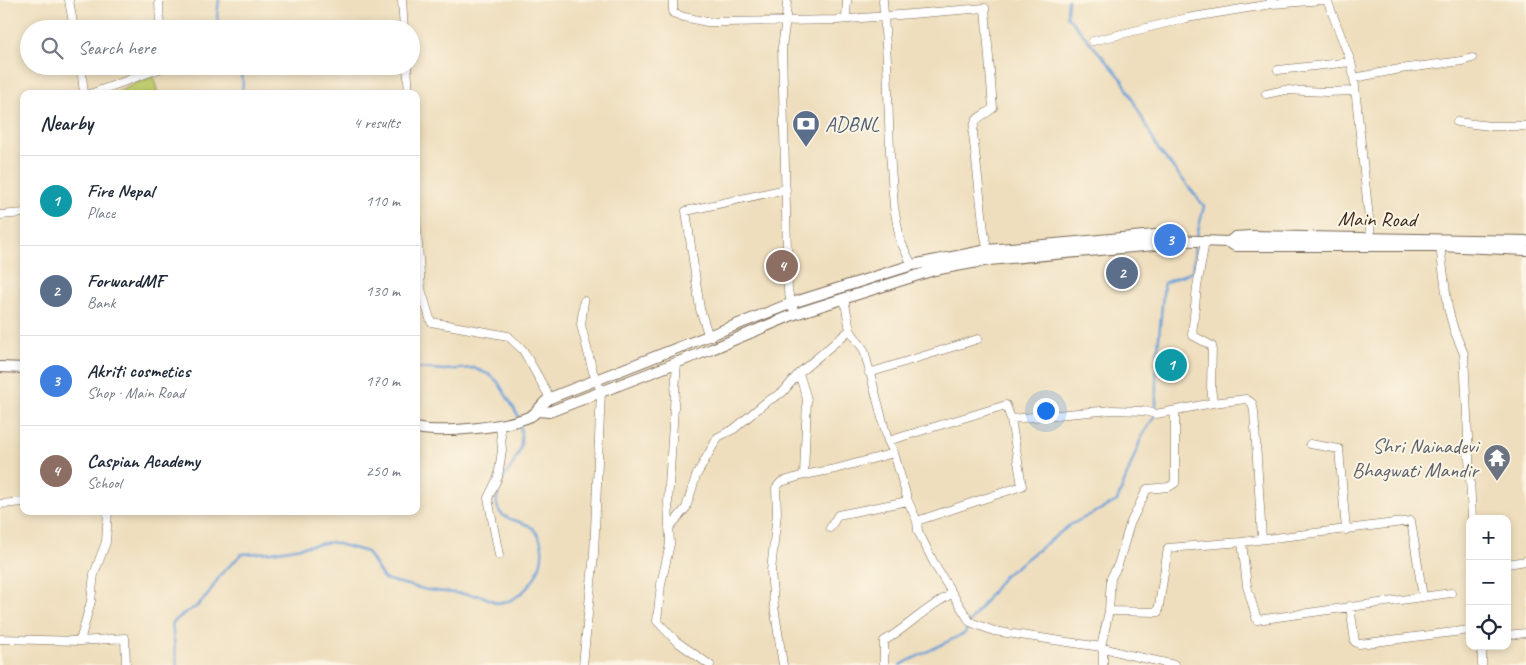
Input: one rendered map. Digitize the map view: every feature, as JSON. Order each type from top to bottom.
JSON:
[{"type":"main road","name":"Main Road","points":[[1229,242],[1235,237],[1242,236],[1526,240]]},
{"type":"main road","points":[[420,429],[428,431],[453,430],[500,424],[530,416],[538,411],[544,402],[550,398],[792,303],[912,265],[988,255],[1155,245],[1169,240],[1229,242],[1235,246],[1440,246],[1526,250]]},
{"type":"main road","points":[[538,411],[549,412],[795,314],[988,255]]},
{"type":"main road","points":[[0,367],[20,368]]},
{"type":"street","points":[[69,0],[72,20]]},
{"type":"street","points":[[159,0],[160,20]]},
{"type":"street","points":[[402,0],[403,20]]},
{"type":"street","points":[[672,0],[674,13],[707,22],[884,16],[985,4],[993,108],[977,118],[973,123],[973,134],[988,255]]},
{"type":"street","points":[[787,0],[782,47],[788,291],[795,314]]},
{"type":"street","points":[[846,18],[847,0]]},
{"type":"street","points":[[883,0],[894,207],[900,240],[912,265]]},
{"type":"street","points":[[1093,41],[1187,18],[1271,2],[1322,0]]},
{"type":"street","points":[[1327,0],[1351,62],[1354,78],[1371,237]]},
{"type":"street","points":[[1354,78],[1472,58]]},
{"type":"street","points":[[1278,70],[1351,62]]},
{"type":"street","points":[[82,75],[84,90]]},
{"type":"street","points":[[101,90],[141,75]]},
{"type":"street","points":[[408,75],[409,90]]},
{"type":"street","points":[[1266,94],[1285,90],[1354,91]]},
{"type":"street","points":[[1457,122],[1490,126],[1526,126]]},
{"type":"street","points":[[708,337],[700,309],[686,211],[786,189]]},
{"type":"street","points":[[0,214],[20,213]]},
{"type":"street","points":[[1203,241],[1192,335],[1212,346],[1210,388],[1213,403]]},
{"type":"street","points":[[1440,246],[1448,308],[1454,330],[1464,354],[1472,515]]},
{"type":"street","points":[[420,274],[421,288],[432,322],[508,336],[523,350],[550,398]]},
{"type":"street","points":[[844,298],[850,330],[864,350],[888,440],[894,453],[908,501],[917,521],[918,530],[936,567],[970,622],[994,631],[1100,647],[1175,665]]},
{"type":"street","points":[[583,665],[594,554],[601,391],[581,325],[584,301]]},
{"type":"street","points":[[669,528],[686,508],[696,476],[718,437],[734,429],[766,402],[783,392],[799,373],[850,330]]},
{"type":"street","points":[[869,373],[978,339]]},
{"type":"street","points":[[677,361],[668,502],[670,544],[661,584],[657,621],[676,641],[710,665]]},
{"type":"street","points":[[799,373],[807,399],[804,475]]},
{"type":"street","points":[[1011,419],[1112,410],[1144,411],[1156,414],[1246,399],[1252,403],[1254,411],[1262,539]]},
{"type":"street","points":[[888,440],[1006,405],[1011,419],[1022,486],[917,521]]},
{"type":"street","points":[[1103,665],[1103,652],[1100,647],[1109,611],[1111,578],[1118,566],[1130,524],[1147,489],[1169,487],[1174,483],[1175,411]]},
{"type":"street","points":[[499,555],[488,498],[498,478],[502,450],[500,424]]},
{"type":"street","points":[[1310,444],[1339,449],[1346,530]]},
{"type":"street","points":[[784,665],[774,606],[771,571],[777,513],[776,488],[781,482],[804,475],[835,470],[894,453]]},
{"type":"street","points":[[830,528],[838,516],[908,501]]},
{"type":"street","points":[[0,504],[20,502]]},
{"type":"street","points":[[80,641],[92,601],[94,574],[106,542],[108,515]]},
{"type":"street","points":[[1109,611],[1158,612],[1168,548],[1242,542],[1411,521],[1423,597]]},
{"type":"street","points":[[1242,542],[1247,586],[1257,620],[1451,593]]},
{"type":"street","points":[[1511,563],[1526,561]]},
{"type":"street","points":[[884,665],[884,642],[903,630],[936,602],[952,594]]},
{"type":"street","points":[[1350,606],[1355,642],[1359,644],[1466,631]]},
{"type":"street","points":[[1511,635],[1526,633]]},
{"type":"street","points":[[0,639],[80,641],[125,638],[126,665]]},
{"type":"street","points":[[1482,650],[1482,665]]},
{"type":"green space","points":[[153,75],[157,90],[122,90]]},
{"type":"waterway","points":[[218,20],[219,0]]},
{"type":"waterway","points":[[1068,0],[1067,16],[1122,79],[1158,149],[1204,206],[1196,239]]},
{"type":"waterway","points":[[241,75],[242,90]]},
{"type":"waterway","points":[[1156,411],[1156,370],[1164,283],[1193,271],[1195,244]]},
{"type":"waterway","points":[[420,368],[444,370],[474,368],[490,375],[498,382],[519,417]]},
{"type":"waterway","points":[[900,665],[965,633],[970,622],[1003,577],[1070,525],[1117,501],[1142,436],[1155,416]]},
{"type":"waterway","points":[[177,665],[172,623],[196,607],[207,596],[221,574],[242,554],[272,552],[331,542],[367,552],[384,579],[427,590],[482,596],[497,603],[509,601],[519,595],[533,580],[541,561],[542,551],[536,532],[527,525],[503,515],[497,505],[498,490],[520,449],[520,423]]},
{"type":"place","name":"ADBNL","points":[[806,148]]},
{"type":"place","name":"Akriti cosmetics","points":[[1170,240]]},
{"type":"place","name":"Caspian Academy","points":[[782,266]]},
{"type":"place","name":"ForwardMF","points":[[1122,273]]},
{"type":"place","name":"Fire Nepal","points":[[1171,365]]},
{"type":"place","name":"Shri Nainadevi Bhagwati Mandir","points":[[1497,482]]}]
